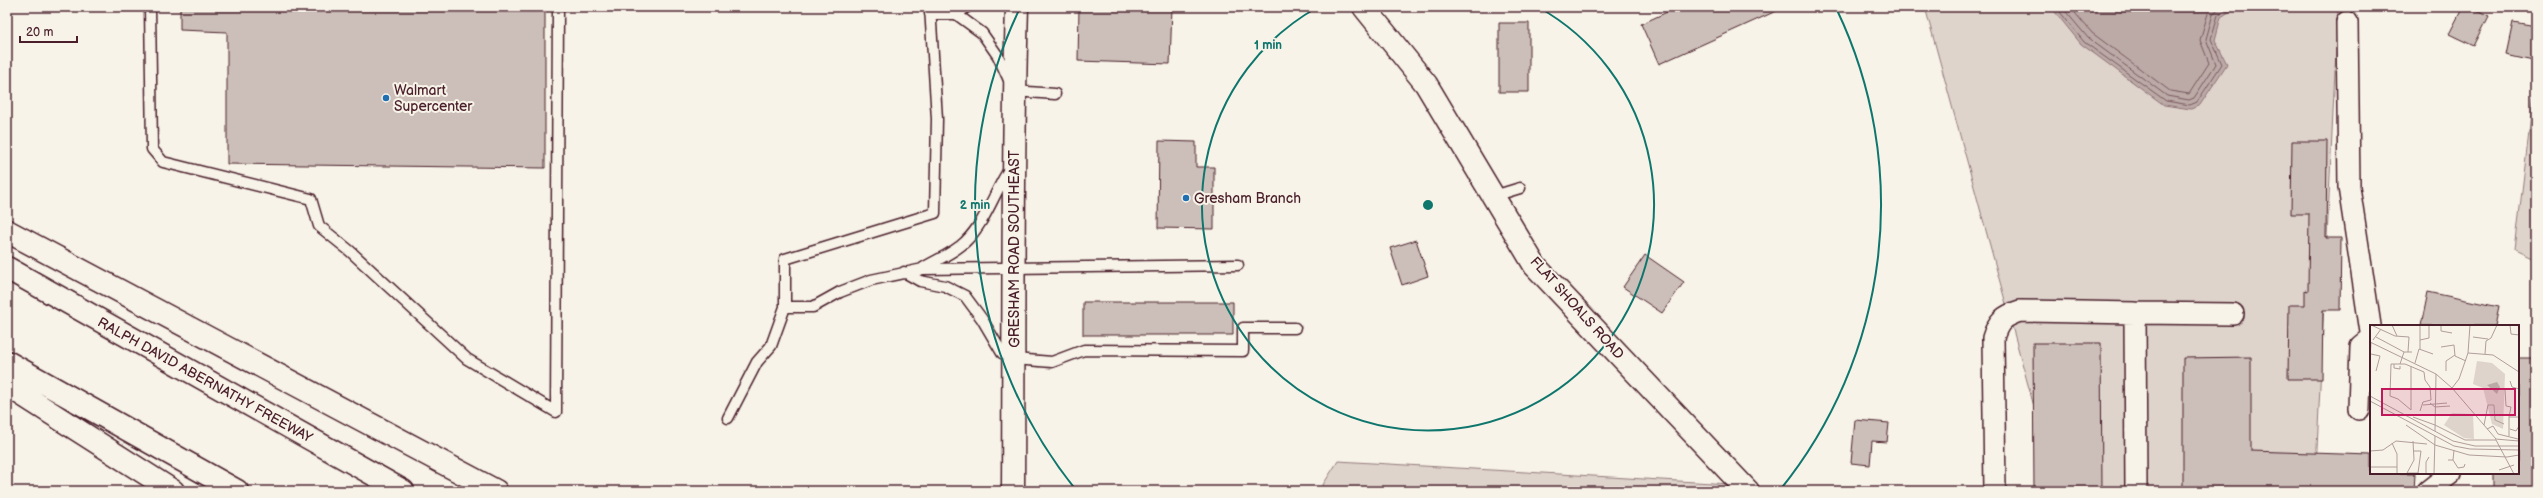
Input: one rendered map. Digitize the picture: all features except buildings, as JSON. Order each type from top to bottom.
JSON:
[{"type":"main road","name":"GRESHAM ROAD SOUTHEAST","points":[[1014,491],[1013,163],[1017,7]]},
{"type":"main road","name":"FLAT SHOALS ROAD","points":[[1364,7],[1426,84],[1535,266],[1748,491]]},
{"type":"main road","points":[[7,231],[496,491]]},
{"type":"main road","name":"RALPH DAVID ABERNATHY FREEWAY","points":[[7,268],[403,491]]},
{"type":"main road","points":[[7,362],[237,491]]},
{"type":"main road","points":[[7,385],[173,491]]},
{"type":"street","points":[[2347,22],[2349,187],[2370,325]]},
{"type":"street","points":[[1995,491],[1993,338],[1996,326],[2005,316],[2020,311],[2232,314]]},
{"type":"street","points":[[2135,313],[2136,491]]},
{"type":"street","points":[[2359,410],[2361,346],[2370,339]]},
{"type":"street","points":[[2428,491],[2450,474]]},
{"type":"lane","points":[[150,7],[152,149],[164,162],[311,199],[319,226],[350,251],[467,359],[556,412],[558,7]]},
{"type":"lane","points":[[956,14],[967,7]]},
{"type":"lane","points":[[728,418],[757,362],[771,346],[785,307],[785,259],[935,213],[937,119],[930,10],[956,14],[982,33],[998,56],[1014,91],[1054,94]]},
{"type":"lane","points":[[923,268],[965,242],[982,220],[997,188],[1013,163]]},
{"type":"lane","points":[[1494,196],[1520,188]]},
{"type":"lane","points":[[785,307],[814,307],[840,292],[871,280],[923,268],[1238,265]]},
{"type":"lane","points":[[904,272],[920,281],[945,286],[965,296],[982,319],[1002,353],[1014,359],[1052,362],[1084,350],[1243,351],[1243,328],[1295,328]]},
{"type":"shaded area","points":[[1925,7],[2338,7],[2315,491],[2057,491]]},
{"type":"shaded area","points":[[2534,91],[2536,92],[2536,259],[2515,249]]},
{"type":"shaded area","points":[[1338,461],[1746,485],[1746,491],[1319,491]]},
{"type":"water","points":[[2051,7],[2237,7],[2221,17],[2215,40],[2227,64],[2200,105],[2191,109],[2164,105],[2081,44]]},
{"type":"place","name":"Walmart Supercenter","points":[[386,98]]},
{"type":"place","name":"Gresham Branch","points":[[1186,198]]}]
